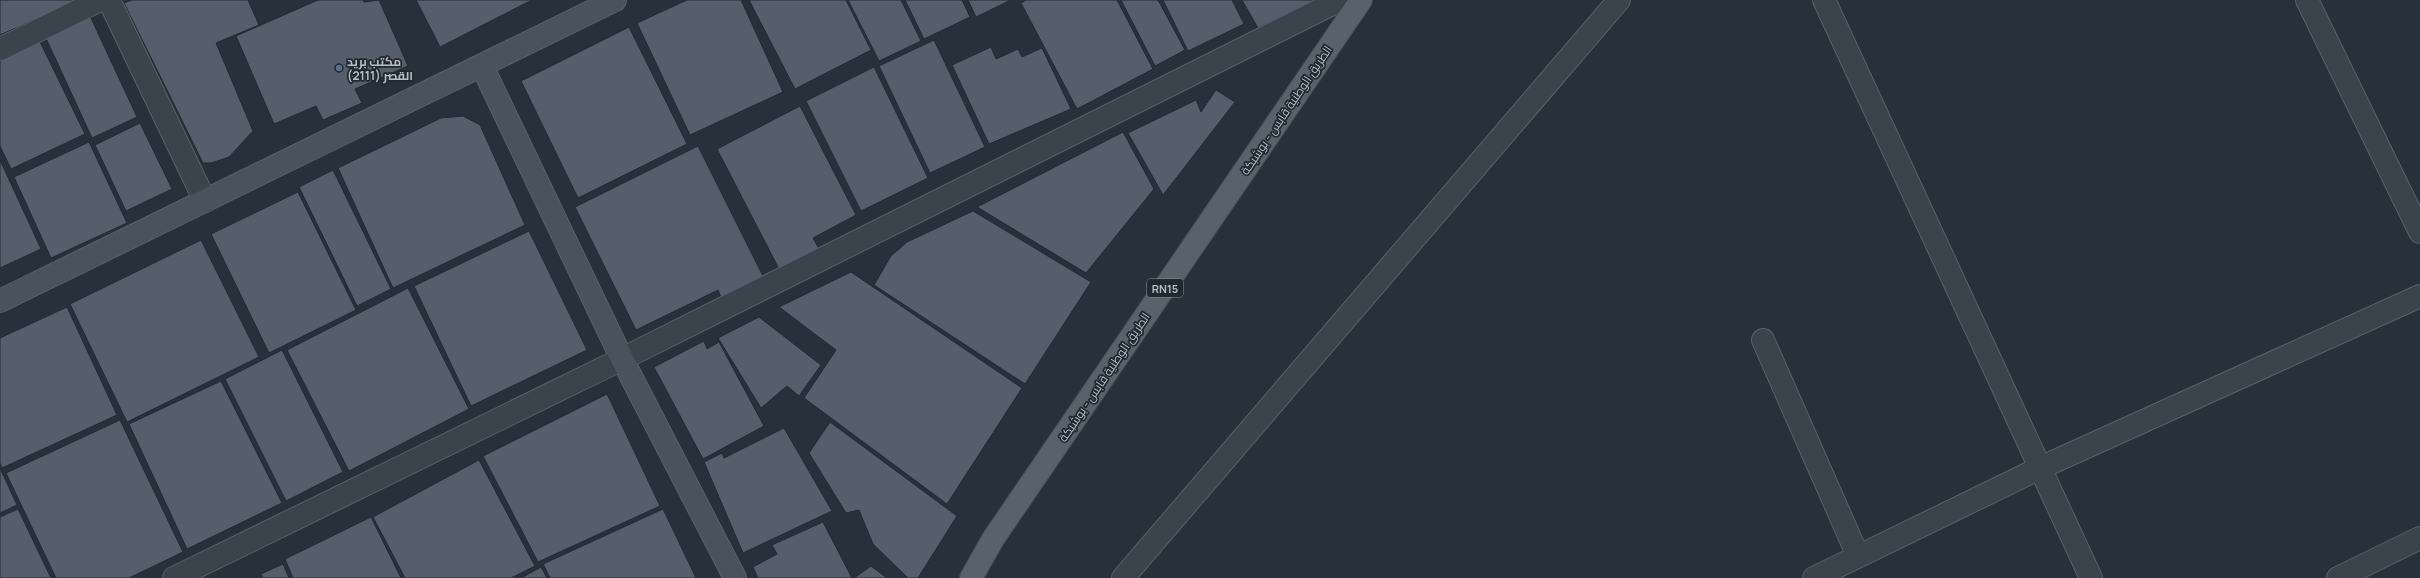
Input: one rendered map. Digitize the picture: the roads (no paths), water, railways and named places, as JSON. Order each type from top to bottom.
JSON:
[{"type":"main road","name":"الطريق الوطنية قابس - بوشبكة","points":[[971,578],[993,539],[1361,0]]},
{"type":"street","points":[[0,48],[100,0]]},
{"type":"street","points":[[109,0],[205,201]]},
{"type":"street","points":[[0,301],[615,0]]},
{"type":"street","points":[[174,578],[622,359],[1340,0]]},
{"type":"street","points":[[1123,578],[1620,0]]},
{"type":"street","points":[[1824,0],[2091,578]]},
{"type":"street","points":[[2306,0],[2420,232]]},
{"type":"street","points":[[482,66],[622,359],[735,578]]},
{"type":"street","points":[[1814,578],[2040,468],[2420,296]]},
{"type":"street","points":[[1763,340],[1858,556]]},
{"type":"street","points":[[2338,578],[2420,538]]},
{"type":"place","name":"مكتب بريد القصر (2111)","points":[[339,68]]}]
